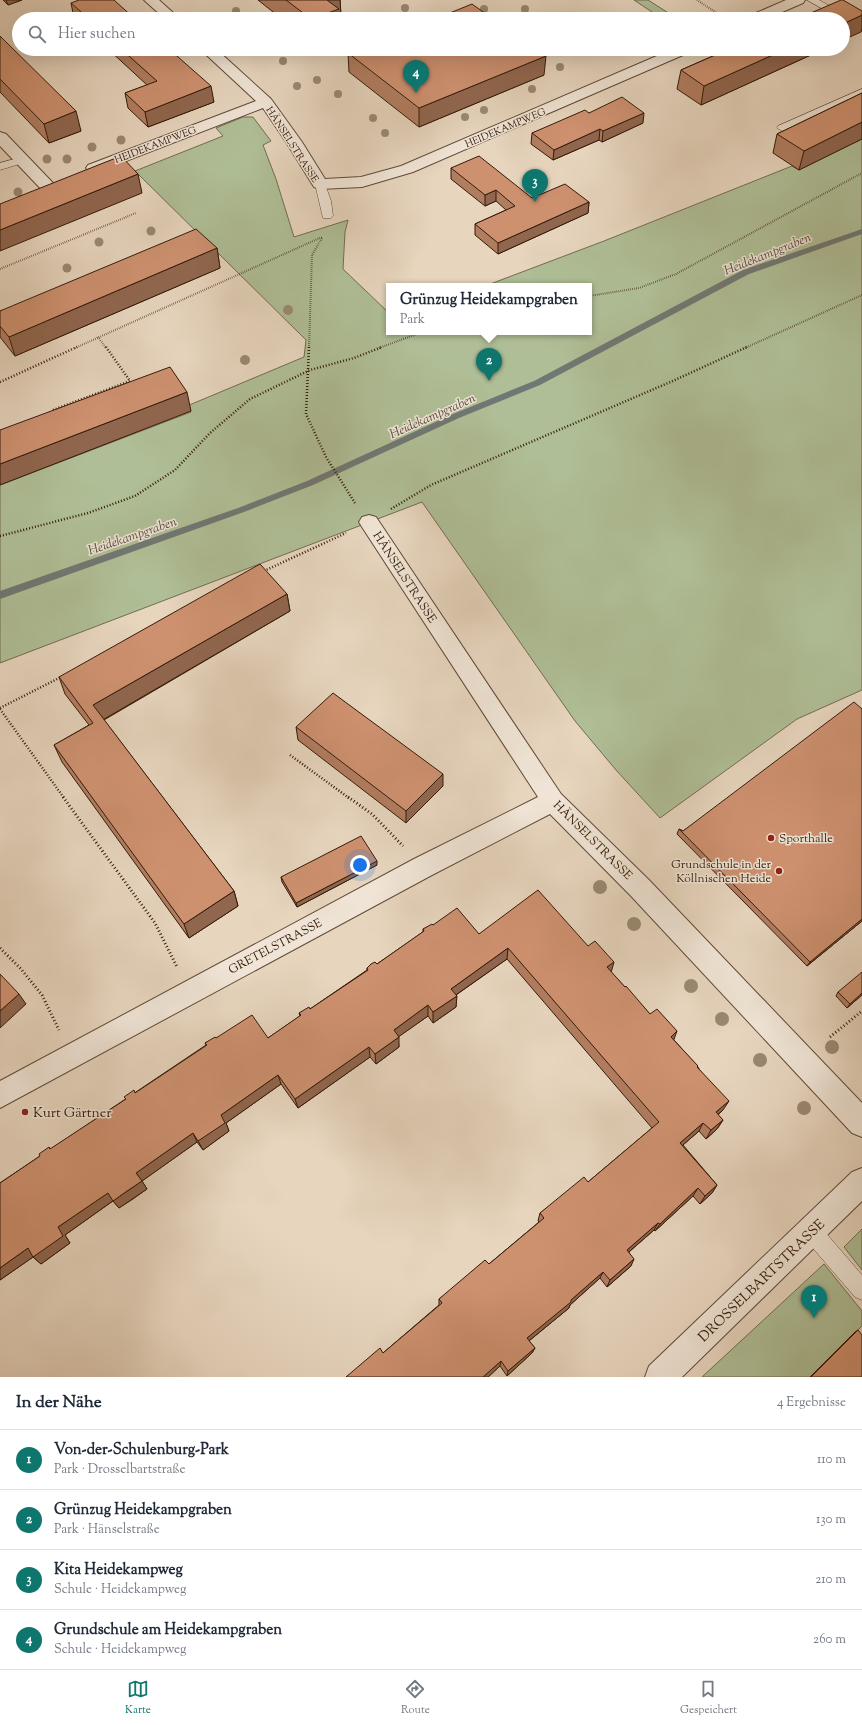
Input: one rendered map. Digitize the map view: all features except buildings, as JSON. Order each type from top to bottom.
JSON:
[{"type":"street","points":[[151,0],[165,12]]},
{"type":"street","points":[[770,12],[798,0]]},
{"type":"street","name":"HÄNSELSTRASSE","points":[[215,56],[266,102],[294,142],[320,184]]},
{"type":"street","name":"HEIDEKAMPWEG","points":[[320,184],[362,182],[407,170],[669,56]]},
{"type":"street","name":"HEIDEKAMPWEG","points":[[84,172],[266,102]]},
{"type":"street","points":[[0,137],[48,186]]},
{"type":"street","name":"HÄNSELSTRASSE","points":[[363,513],[553,801],[618,865],[862,1123]]},
{"type":"street","name":"GRETELSTRASSE","points":[[0,1095],[423,867],[553,801]]},
{"type":"street","name":"DROSSELBARTSTRASSE","points":[[660,1377],[812,1232],[862,1182]]},
{"type":"lane","points":[[812,0],[833,12]]},
{"type":"lane","points":[[850,21],[862,28]]},
{"type":"lane","points":[[782,128],[862,92]]},
{"type":"lane","points":[[0,168],[22,160]]},
{"type":"lane","name":"HÄNSELSTRASSE","points":[[320,184],[325,201],[327,216]]},
{"type":"lane","points":[[812,1232],[862,1290]]},
{"type":"path","points":[[696,0],[715,12]]},
{"type":"path","points":[[592,296],[640,288],[676,274],[862,173]]},
{"type":"path","points":[[0,269],[136,213]]},
{"type":"path","points":[[327,216],[322,237],[312,256],[310,370],[306,414],[326,457],[363,513]]},
{"type":"path","points":[[0,382],[322,237]]},
{"type":"path","points":[[260,572],[363,513],[675,380],[862,294]]},
{"type":"path","points":[[0,536],[88,513],[134,496],[175,470],[210,433],[250,399],[310,370],[354,358],[414,335]]},
{"type":"path","points":[[51,412],[130,381],[98,337]]},
{"type":"path","points":[[65,675],[0,708],[155,923],[190,992]]},
{"type":"path","points":[[290,755],[372,814],[423,867]]},
{"type":"path","points":[[0,948],[21,969],[42,995],[62,1036]]},
{"type":"path","points":[[830,1038],[862,1011]]},
{"type":"green space","points":[[634,0],[648,0],[667,12],[652,12]]},
{"type":"green space","points":[[243,117],[253,117],[271,141],[263,145],[276,179],[294,237],[348,220],[345,232],[343,269],[386,310],[386,335],[592,335],[592,283],[493,283],[604,241],[792,166],[799,170],[862,139],[862,690],[797,719],[660,818],[616,770],[575,721],[422,502],[0,663],[0,485],[191,412],[187,406],[304,357],[306,340],[135,171],[223,136],[216,128]]},
{"type":"green space","points":[[862,1229],[862,1270],[844,1247]]},
{"type":"green space","points":[[824,1264],[862,1311],[862,1326],[810,1377],[702,1377]]},
{"type":"waterway","name":"Heidekampgraben","points":[[0,595],[241,510],[310,483],[456,416],[537,383],[746,272],[862,231]]},
{"type":"place","name":"Grundschule am Heidekampgraben","points":[[416,93]]},
{"type":"place","name":"Kita Heidekampweg","points":[[535,202]]},
{"type":"place","name":"Grünzug Heidekampgraben","points":[[489,381]]},
{"type":"place","name":"Sporthalle","points":[[771,838]]},
{"type":"place","name":"Grundschule in der Köllnischen Heide","points":[[779,871]]},
{"type":"place","name":"Kurt Gärtner","points":[[25,1112]]},
{"type":"place","name":"Von-der-Schulenburg-Park","points":[[814,1318]]}]
